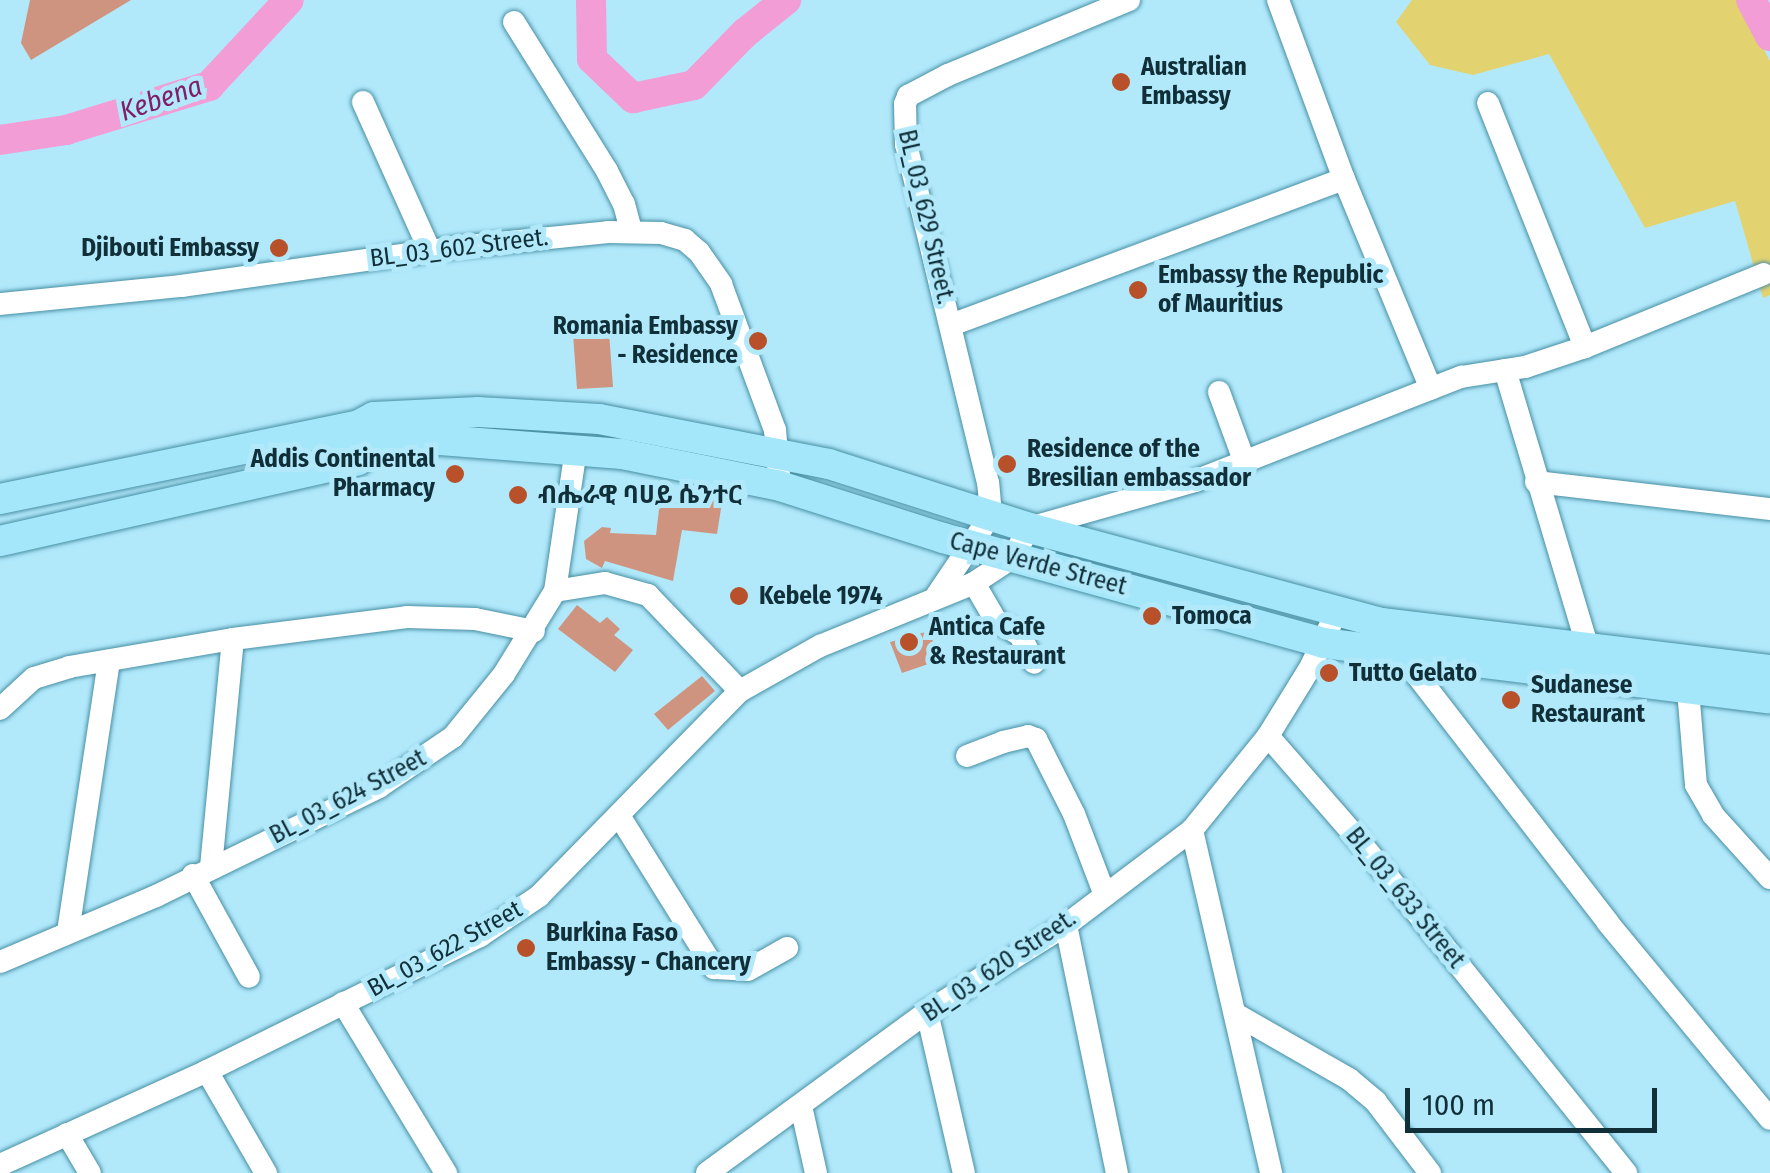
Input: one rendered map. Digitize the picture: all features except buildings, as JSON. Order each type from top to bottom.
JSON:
[{"type":"main road","points":[[0,480],[332,413],[352,411],[374,417]]},
{"type":"main road","name":"Cape Verde Street","points":[[297,448],[374,417],[478,412],[567,416],[780,452],[1029,528],[1336,614],[1414,629],[1770,670]]},
{"type":"main road","name":"Cape Verde Street","points":[[297,448],[396,442],[576,448],[780,486],[973,547],[1323,643],[1402,656],[1770,698]]},
{"type":"main road","points":[[0,542],[312,473],[362,459],[396,442]]},
{"type":"main road","points":[[0,500],[297,448]]},
{"type":"main road","points":[[0,518],[297,448]]},
{"type":"street","name":"BL_03_629 Street.","points":[[991,516],[951,325],[906,145],[903,115],[908,96],[1128,0]]},
{"type":"street","points":[[1278,0],[1344,179],[1431,388]]},
{"type":"street","points":[[514,22],[607,171],[624,204],[631,230]]},
{"type":"street","points":[[363,102],[430,251]]},
{"type":"street","points":[[1488,103],[1584,347]]},
{"type":"street","points":[[951,325],[1344,179]]},
{"type":"street","name":"BL_03_602 Street.","points":[[0,304],[182,286],[430,251],[631,230],[685,240],[711,266],[733,308],[780,452],[780,486]]},
{"type":"street","points":[[1012,558],[1029,528],[1156,495],[1431,388],[1584,347],[1764,274]]},
{"type":"street","points":[[1505,370],[1536,482],[1590,647],[1593,679]]},
{"type":"street","points":[[1219,392],[1244,463]]},
{"type":"street","name":"BL_03_624 Street","points":[[0,962],[379,787],[430,756],[483,703],[534,631],[555,591],[576,448]]},
{"type":"street","points":[[1536,482],[1770,510]]},
{"type":"street","points":[[937,595],[991,516]]},
{"type":"street","name":"BL_03_622 Street","points":[[0,1165],[207,1071],[511,916],[539,896],[620,817],[672,757],[740,691],[820,646],[937,595],[974,584],[1012,558]]},
{"type":"street","points":[[555,591],[605,583],[648,594],[740,691]]},
{"type":"street","points":[[974,584],[996,621],[1020,635],[1034,663]]},
{"type":"street","points":[[1268,736],[1336,614]]},
{"type":"street","points":[[0,708],[34,678],[233,639],[407,617],[475,619],[534,631]]},
{"type":"street","points":[[233,639],[202,871],[249,977]]},
{"type":"street","points":[[1402,656],[1608,923],[1770,1118]]},
{"type":"street","points":[[68,932],[109,662]]},
{"type":"street","points":[[1688,690],[1696,786],[1713,815],[1758,850],[1770,878]]},
{"type":"street","points":[[967,756],[1003,742],[1028,736],[1036,739],[1074,814],[1105,895]]},
{"type":"street","name":"BL_03_620 Street.","points":[[707,1173],[927,1012],[1066,924],[1192,830],[1268,736]]},
{"type":"street","name":"BL_03_633 Street","points":[[1268,736],[1356,837],[1626,1173]]},
{"type":"street","points":[[620,817],[714,968],[748,970],[787,948]]},
{"type":"street","points":[[1192,830],[1272,1173]]},
{"type":"street","points":[[1066,924],[1117,1173]]},
{"type":"street","points":[[344,1002],[446,1173]]},
{"type":"street","points":[[927,1012],[964,1173]]},
{"type":"street","points":[[1238,1016],[1349,1078],[1376,1102],[1430,1173]]},
{"type":"street","points":[[207,1071],[266,1173]]},
{"type":"street","points":[[802,1106],[816,1173]]},
{"type":"street","points":[[67,1134],[90,1173]]},
{"type":"shaded area","points":[[1412,0],[1737,0],[1770,61],[1770,295],[1763,298],[1735,201],[1645,228],[1549,54],[1473,75],[1430,65],[1396,22]]},
{"type":"waterway","name":"Kebena","points":[[0,140],[66,130],[209,86],[289,0]]},
{"type":"waterway","name":"Kebena","points":[[591,0],[592,59],[633,98],[694,85],[745,33],[786,0]]},
{"type":"waterway","name":"Kebena","points":[[1751,0],[1770,36]]},
{"type":"place","name":"Australian Embassy","points":[[1121,82]]},
{"type":"place","name":"Djibouti Embassy","points":[[279,248]]},
{"type":"place","name":"Embassy the Republic of Mauritius","points":[[1138,290]]},
{"type":"place","name":"Romania Embassy - Residence","points":[[758,341]]},
{"type":"place","name":"Residence of the Bresilian embassador","points":[[1007,464]]},
{"type":"place","name":"Addis Continental Pharmacy","points":[[455,474]]},
{"type":"place","name":"ብሔራዊ ባሀይ ሴንተር","points":[[518,495]]},
{"type":"place","name":"Kebele 1974","points":[[739,596]]},
{"type":"place","name":"Tomoca","points":[[1152,616]]},
{"type":"place","name":"Antica Cafe & Restaurant","points":[[909,642]]},
{"type":"place","name":"Tutto Gelato","points":[[1329,673]]},
{"type":"place","name":"Sudanese Restaurant","points":[[1511,700]]},
{"type":"place","name":"Burkina Faso Embassy - Chancery","points":[[526,948]]}]
